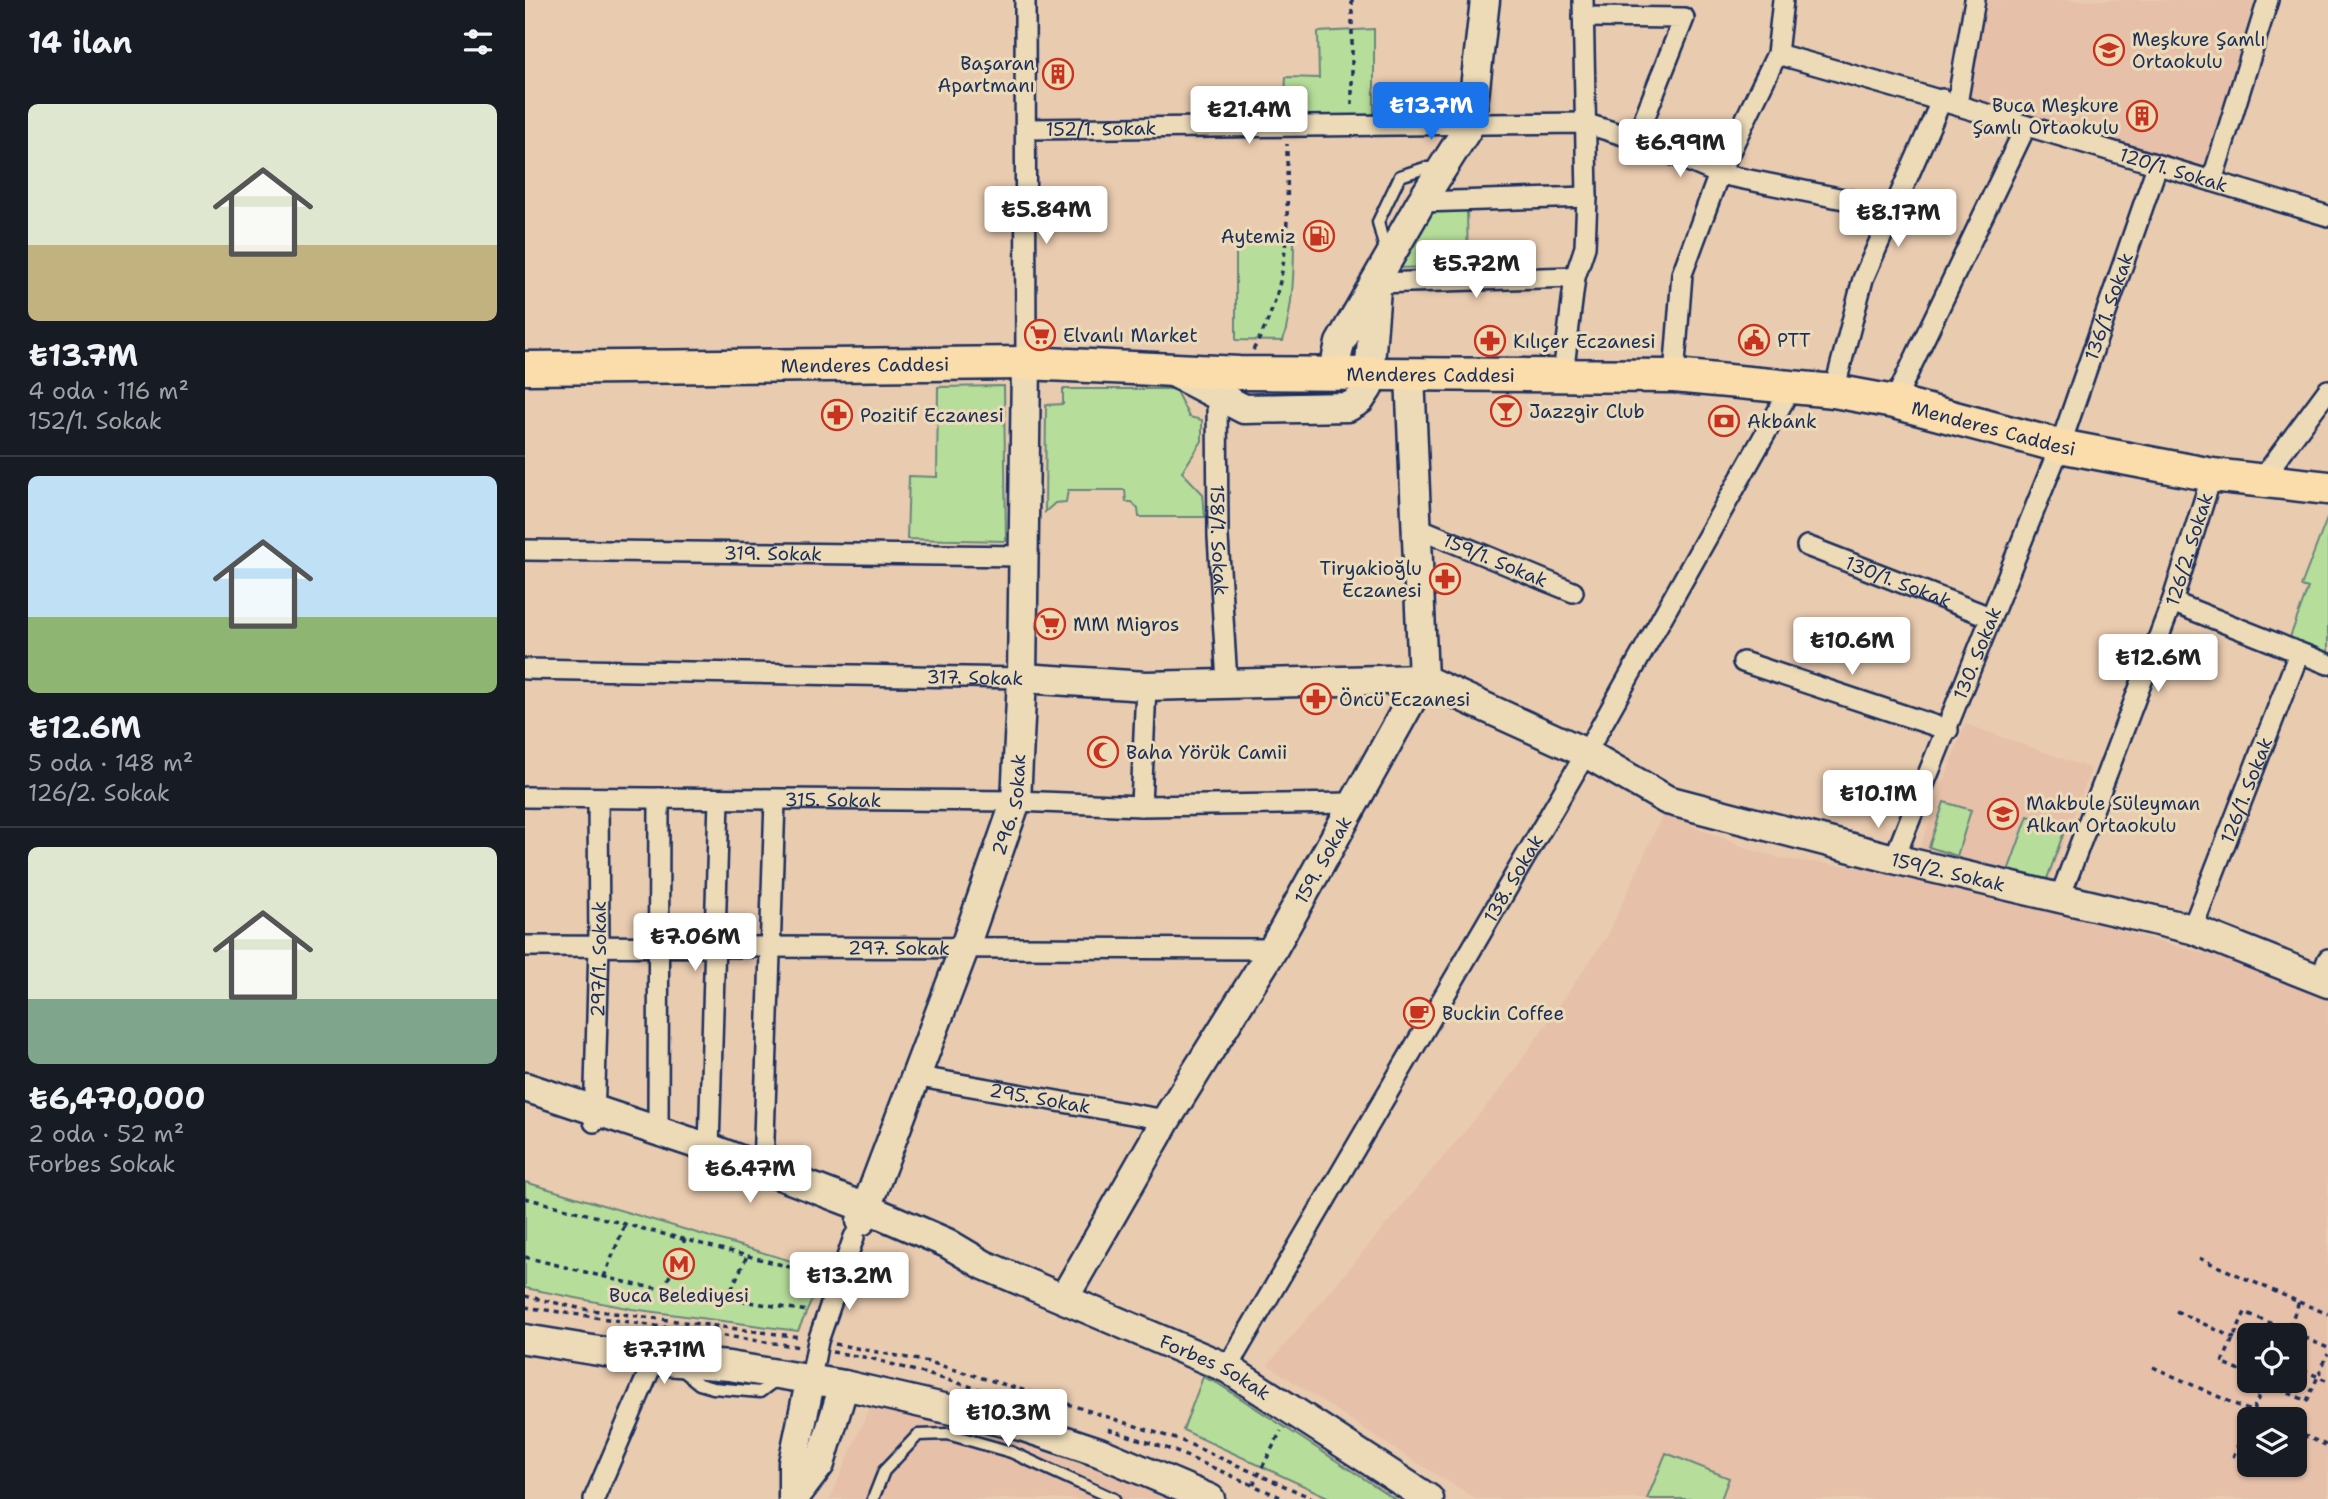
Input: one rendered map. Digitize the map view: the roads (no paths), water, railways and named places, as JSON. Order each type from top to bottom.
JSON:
[{"type":"main road","name":"Menderes Caddesi","points":[[525,368],[1026,363],[1171,371],[1333,375],[1674,376],[1834,391],[1893,402],[2060,446],[2212,475],[2328,488]]},
{"type":"street","points":[[1025,0],[1026,363]]},
{"type":"street","points":[[1333,375],[1340,343],[1421,202],[1471,123],[1485,0]]},
{"type":"street","points":[[1674,376],[1682,274],[1719,174],[1777,54],[1783,0]]},
{"type":"street","points":[[1834,391],[1863,279],[1894,209],[1950,102],[1975,0]]},
{"type":"street","points":[[2212,181],[2268,0]]},
{"type":"street","points":[[1563,375],[1575,277],[1585,247],[1587,197],[1583,8],[1684,18],[1636,139]]},
{"type":"street","name":"120/1. Sokak","points":[[1777,54],[1950,102],[2328,216]]},
{"type":"street","name":"152/1. Sokak","points":[[1026,129],[1584,123],[1636,139],[1719,174],[1894,209]]},
{"type":"street","points":[[1893,402],[2026,127]]},
{"type":"street","name":"136/1. Sokak","points":[[2060,446],[2157,166]]},
{"type":"street","points":[[1421,202],[1587,197]]},
{"type":"street","points":[[1382,272],[1575,277]]},
{"type":"street","points":[[1171,371],[1244,409],[1348,407],[1360,400],[1368,388],[1382,272]]},
{"type":"street","name":"296. Sokak","points":[[860,1222],[964,949],[1016,801],[1022,678],[1026,363]]},
{"type":"street","points":[[1410,375],[1423,679]]},
{"type":"street","name":"138. Sokak","points":[[1227,1368],[1586,753],[1792,386]]},
{"type":"street","points":[[2262,479],[2328,390]]},
{"type":"street","name":"158/1. Sokak","points":[[1217,396],[1218,537],[1227,682]]},
{"type":"street","name":"130. Sokak","points":[[1894,859],[2060,446]]},
{"type":"street","name":"126/2. Sokak","points":[[2060,897],[2172,602],[2212,475]]},
{"type":"street","name":"159/1. Sokak","points":[[1416,527],[1573,592]]},
{"type":"street","name":"130/1. Sokak","points":[[1807,546],[1990,617]]},
{"type":"street","name":"319. Sokak","points":[[525,550],[1022,556]]},
{"type":"street","points":[[2172,602],[2328,664]]},
{"type":"street","name":"126/1. Sokak","points":[[2192,929],[2299,653]]},
{"type":"street","points":[[1743,662],[1948,730]]},
{"type":"street","name":"317. Sokak","points":[[525,669],[1022,678],[1146,686],[1423,679]]},
{"type":"street","name":"159/2. Sokak","points":[[1423,679],[1586,753],[1667,800],[1894,859],[2192,929],[2325,974]]},
{"type":"street","name":"159. Sokak","points":[[1064,1298],[1166,1120],[1273,949],[1423,679]]},
{"type":"street","points":[[1141,806],[1146,686]]},
{"type":"street","name":"315. Sokak","points":[[525,797],[1016,801],[1141,806],[1354,803]]},
{"type":"street","name":"297/1. Sokak","points":[[594,1116],[599,947],[598,798]]},
{"type":"street","points":[[657,1131],[659,798]]},
{"type":"street","points":[[709,1148],[719,799]]},
{"type":"street","points":[[763,1169],[775,800]]},
{"type":"street","name":"297. Sokak","points":[[525,946],[1273,949]]},
{"type":"street","name":"295. Sokak","points":[[914,1076],[1166,1120]]},
{"type":"street","name":"Forbes Sokak","points":[[525,1087],[860,1222],[947,1243],[984,1265],[1227,1368],[1429,1499]]},
{"type":"street","name":"Forbes Sokak","points":[[525,1102],[657,1131],[709,1148],[763,1169],[860,1222]]},
{"type":"street","points":[[794,1499],[793,1463],[818,1341],[860,1222]]},
{"type":"street","points":[[525,1339],[664,1362],[729,1366],[811,1378],[1021,1426],[1099,1452],[1210,1499]]},
{"type":"street","points":[[594,1499],[664,1362]]},
{"type":"street","points":[[794,1499],[820,1464],[844,1385]]},
{"type":"lane","points":[[1382,272],[1378,222],[1401,176],[1425,168],[1444,168]]},
{"type":"lane","points":[[873,1499],[884,1471],[918,1435],[948,1434],[1011,1452],[1114,1499]]},
{"type":"place","name":"Meşkure Şamlı Ortaokulu","points":[[2109,50]]},
{"type":"place","name":"Başaran Apartmanı","points":[[1058,74]]},
{"type":"place","name":"Buca Meşkure Şamlı Ortaokulu","points":[[2142,116]]},
{"type":"place","name":"Aytemiz","points":[[1319,236]]},
{"type":"place","name":"Elvanlı Market","points":[[1040,335]]},
{"type":"place","name":"PTT","points":[[1754,340]]},
{"type":"place","name":"Kılıçer Eczanesi","points":[[1490,341]]},
{"type":"place","name":"Jazzgir Club","points":[[1506,411]]},
{"type":"place","name":"Pozitif Eczanesi","points":[[837,415]]},
{"type":"place","name":"Akbank","points":[[1724,421]]},
{"type":"place","name":"Tiryakioğlu Eczanesi","points":[[1445,579]]},
{"type":"place","name":"MM Migros","points":[[1050,624]]},
{"type":"place","name":"Öncü Eczanesi","points":[[1316,699]]},
{"type":"place","name":"Baha Yörük Camii","points":[[1103,752]]},
{"type":"place","name":"Makbule Süleyman Alkan Ortaokulu","points":[[2003,814]]},
{"type":"place","name":"Buckin Coffee","points":[[1419,1013]]},
{"type":"place","name":"Buca Belediyesi","points":[[679,1264]]}]
